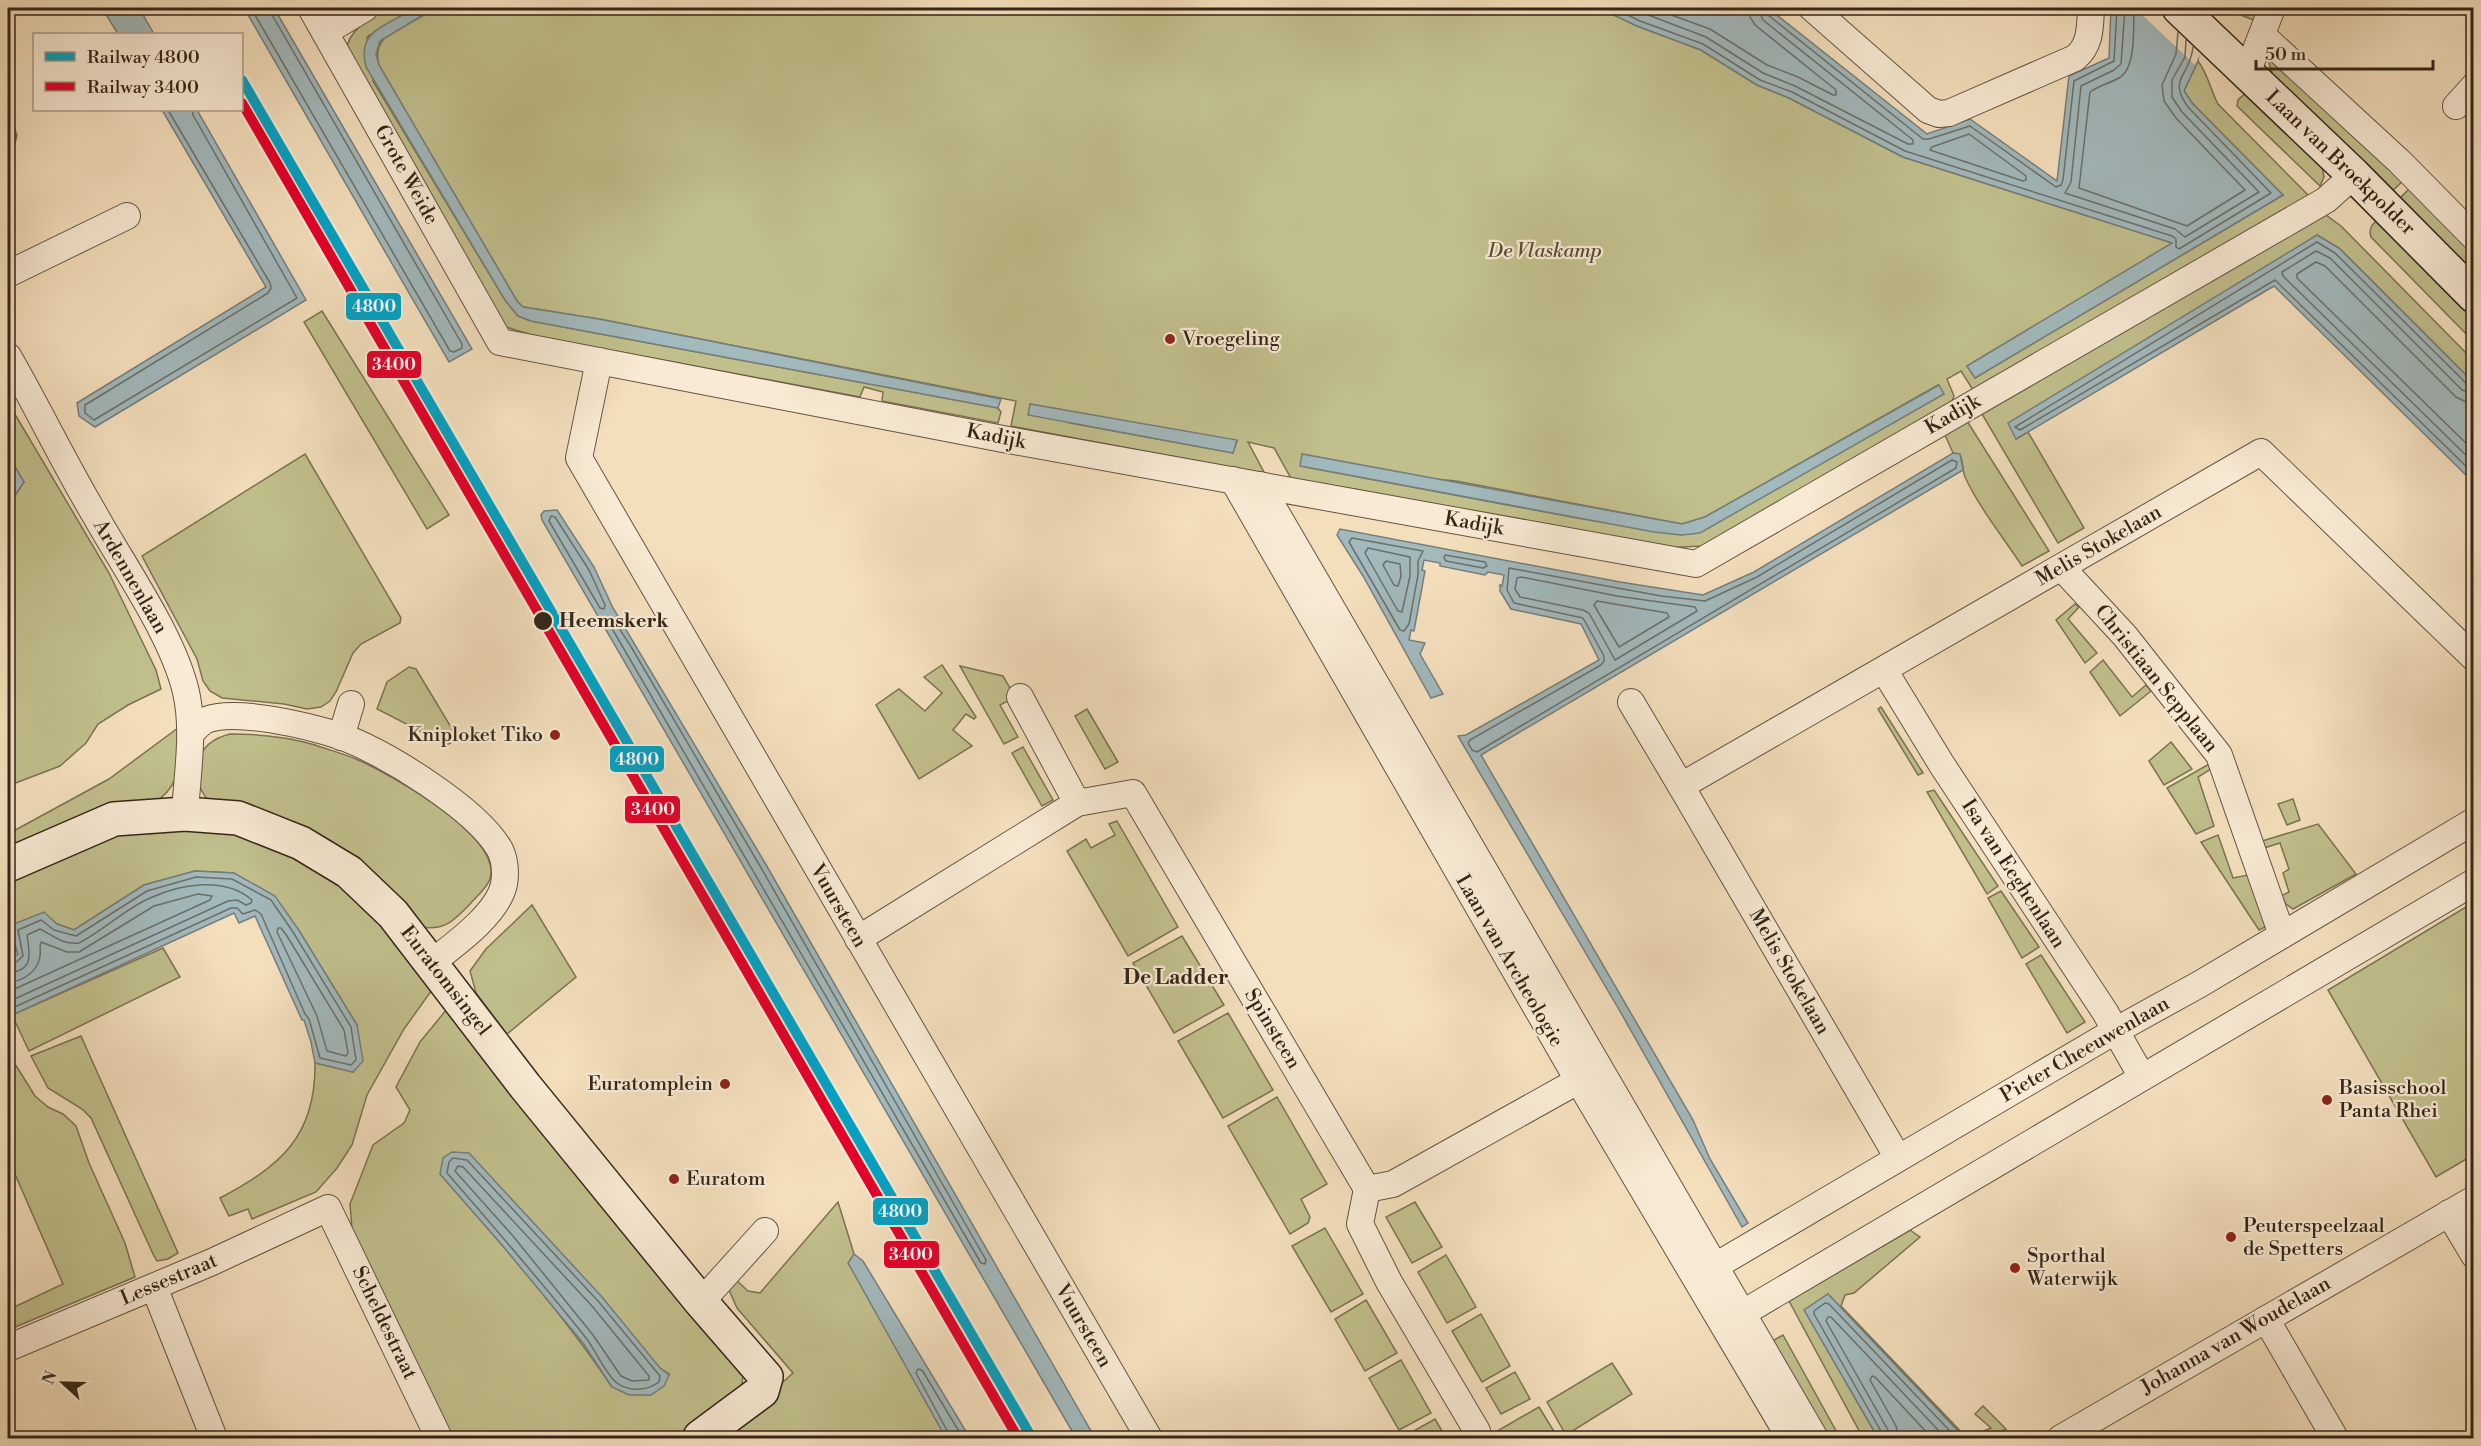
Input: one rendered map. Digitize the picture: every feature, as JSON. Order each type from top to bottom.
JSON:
[{"type":"street","name":"Grote Weide","points":[[311,8],[500,342]]},
{"type":"street","points":[[325,32],[365,8]]},
{"type":"street","points":[[1812,8],[1928,110],[1939,114],[1950,113],[2075,58],[2081,53],[2090,32],[2091,8]]},
{"type":"street","name":"Laan van Broekpolder","points":[[2180,8],[2354,175],[2474,296]]},
{"type":"street","points":[[2247,73],[2272,8]]},
{"type":"street","name":"Laan van Broekpolder","points":[[2262,35],[2400,162],[2474,237]]},
{"type":"street","points":[[2456,106],[2474,86]]},
{"type":"street","name":"Kadijk","points":[[500,342],[1003,439],[1696,564],[2326,201],[2354,175]]},
{"type":"street","points":[[8,274],[127,216]]},
{"type":"street","name":"Ardennenlaan","points":[[8,356],[79,489],[158,625],[177,663],[186,693],[192,732],[184,814]]},
{"type":"street","name":"Vuursteen","points":[[599,361],[579,458],[1149,1438]]},
{"type":"street","name":"Melis Stokelaan","points":[[1681,786],[2261,452],[2474,658]]},
{"type":"street","name":"Laan van Archeologie","points":[[1233,480],[1705,1272],[1732,1319],[1790,1438]]},
{"type":"street","name":"Laan van Archeologie","points":[[1260,485],[1588,1075]]},
{"type":"street","name":"Christiaan Sepplaan","points":[[2062,568],[2125,636],[2219,755],[2282,935]]},
{"type":"street","name":"Isa van Eeghenlaan","points":[[1884,670],[1942,765],[2104,1012],[2142,1077]]},
{"type":"street","points":[[1020,697],[1077,802]]},
{"type":"street","name":"Melis Stokelaan","points":[[1631,702],[1898,1158]]},
{"type":"street","points":[[341,737],[351,704]]},
{"type":"street","points":[[192,732],[204,721],[225,717],[249,717],[290,723],[341,737],[419,777],[481,827],[501,850],[505,867],[504,884],[499,897],[475,926],[431,963]]},
{"type":"street","name":"Spinsteen","points":[[858,939],[1077,802],[1133,794],[1367,1189]]},
{"type":"street","name":"Euratomsingel","points":[[8,865],[114,819],[184,814],[238,818],[301,843],[349,872],[393,914],[525,1086],[701,1302],[766,1377],[762,1391],[699,1438]]},
{"type":"street","name":"Pieter Cheeuwenlaan","points":[[1705,1272],[2115,1031],[2200,984],[2474,821]]},
{"type":"street","points":[[1732,1319],[2474,882]]},
{"type":"street","points":[[1477,1431],[1389,1282],[1360,1224],[1367,1189],[1393,1184],[1588,1075]]},
{"type":"street","name":"Johanna van Woudelaan","points":[[2061,1438],[2474,1199]]},
{"type":"street","name":"Lessestraat","points":[[8,1348],[154,1287],[328,1208]]},
{"type":"street","name":"Scheldestraat","points":[[328,1208],[439,1438]]},
{"type":"street","points":[[2449,1213],[2474,1255]]},
{"type":"street","points":[[701,1302],[765,1231]]},
{"type":"street","points":[[154,1287],[214,1438]]},
{"type":"street","name":"Laan van Archeologie","points":[[1732,1319],[1815,1438]]},
{"type":"street","points":[[2266,1319],[2335,1438]]},
{"type":"green space","points":[[389,8],[414,8],[367,37],[373,81],[505,300],[518,316],[531,321],[998,408],[1001,412],[998,423],[882,401],[883,392],[864,387],[860,397],[535,336],[506,327],[346,50],[348,42],[357,30]]},
{"type":"green space","name":"De Vlaskamp","points":[[433,8],[1599,8],[1637,26],[1701,50],[1757,85],[1789,98],[1903,157],[2173,243],[1967,366],[1975,378],[2283,195],[2192,103],[2184,91],[2198,61],[2218,104],[2309,196],[1973,390],[1961,371],[1947,379],[1954,396],[1951,404],[1726,536],[1701,546],[1665,548],[1354,489],[1292,480],[1274,448],[1248,442],[1265,474],[1011,426],[1016,401],[599,319],[523,307],[517,301],[379,66],[378,53],[387,36],[425,15]],"holes":[[[1938,385],[1944,394],[1682,535],[1577,518],[1300,466],[1456,481],[1682,524],[1705,517]],[[1030,404],[1237,441],[1233,453],[1070,423]]]},
{"type":"green space","points":[[2224,8],[2264,8],[2258,22]]},
{"type":"green space","points":[[2271,57],[2404,180],[2390,193],[2274,79],[2269,63]]},
{"type":"green space","points":[[2249,90],[2321,161],[2324,177],[2320,186],[2237,106],[2238,100]]},
{"type":"green space","points":[[8,112],[17,135],[13,151],[8,154]]},
{"type":"green space","points":[[2411,187],[2473,250],[2473,277],[2397,201]]},
{"type":"green space","points":[[2326,215],[2341,226],[2473,360],[2473,382],[2339,248],[2317,235],[2016,439],[2028,432],[2084,528],[2058,543],[1982,414]]},
{"type":"green space","points":[[2379,218],[2473,312],[2473,341],[2371,237],[2373,224]]},
{"type":"green space","points":[[322,311],[449,515],[427,529],[304,322]]},
{"type":"green space","points":[[13,411],[109,573],[156,670],[161,689],[128,705],[98,724],[86,743],[60,766],[8,786],[8,506],[24,482],[8,455],[8,418]]},
{"type":"green space","points":[[1967,421],[2049,551],[2022,566],[1978,500],[1965,477],[1960,455],[1953,453],[1945,435]]},
{"type":"green space","points":[[305,454],[401,618],[400,623],[361,644],[353,653],[336,692],[330,701],[321,707],[307,709],[284,704],[222,698],[210,691],[203,681],[197,659],[142,556]]},
{"type":"green space","points":[[2075,604],[2079,607],[2068,619],[2097,653],[2085,663],[2056,620]]},
{"type":"green space","points":[[2103,660],[2132,697],[2146,685],[2151,691],[2120,716],[2090,672]]},
{"type":"green space","points":[[942,665],[976,717],[974,719],[966,714],[953,730],[972,746],[919,779],[876,705],[899,689],[925,711],[942,693],[924,677]]},
{"type":"green space","points":[[960,666],[1003,676],[1015,697],[1000,705],[1018,737],[1004,744]]},
{"type":"green space","points":[[409,667],[416,669],[457,737],[456,740],[447,745],[377,709],[387,682]]},
{"type":"green space","points":[[1881,707],[1923,773],[1918,775],[1878,709]]},
{"type":"green space","points":[[1087,709],[1118,762],[1105,769],[1075,716]]},
{"type":"green space","points":[[178,728],[177,772],[170,789],[152,804],[8,849],[8,834],[109,779]]},
{"type":"green space","points":[[230,734],[273,736],[315,745],[353,758],[394,779],[441,809],[479,845],[489,862],[489,882],[453,920],[442,926],[420,927],[210,803],[198,782],[198,762],[208,745]]},
{"type":"green space","points":[[2171,742],[2192,769],[2164,785],[2149,761]]},
{"type":"green space","points":[[1023,747],[1053,800],[1042,806],[1012,753]]},
{"type":"green space","points":[[2209,764],[2211,769],[2198,777],[2214,826],[2196,834],[2167,788]]},
{"type":"green space","points":[[1934,790],[1998,886],[1987,894],[1927,792]]},
{"type":"green space","points":[[2293,799],[2300,820],[2287,825],[2278,804]]},
{"type":"green space","points":[[1117,821],[1178,927],[1128,956],[1067,851],[1086,839],[1091,848],[1115,835],[1109,824]]},
{"type":"green space","points":[[2318,824],[2356,874],[2293,909],[2281,896],[2289,892],[2283,873],[2289,869],[2280,843],[2264,848],[2262,841]]},
{"type":"green space","points":[[141,826],[209,826],[246,835],[279,848],[309,864],[363,907],[411,958],[434,987],[404,1029],[367,1095],[352,1145],[337,1168],[316,1192],[252,1219],[248,1209],[229,1216],[220,1198],[260,1174],[277,1161],[290,1146],[301,1130],[309,1111],[314,1089],[315,1063],[353,1072],[357,1025],[298,929],[234,873],[195,871],[144,885],[74,930],[57,924],[10,926],[18,954],[8,961],[8,880]]},
{"type":"green space","points":[[2218,835],[2233,878],[2248,875],[2267,926],[2259,930],[2201,842]]},
{"type":"green space","points":[[2001,891],[2039,947],[2022,958],[1988,898]]},
{"type":"green space","points":[[532,905],[576,977],[507,1034],[476,993],[470,971],[486,949]]},
{"type":"green space","points":[[2466,907],[2474,918],[2473,1155],[2436,1177],[2328,990]]},
{"type":"green space","points":[[1182,936],[1224,1005],[1174,1033],[1133,963]]},
{"type":"green space","points":[[163,948],[180,977],[29,1051],[12,1015]]},
{"type":"green space","points":[[2041,955],[2085,1022],[2067,1033],[2026,964]]},
{"type":"green space","points":[[447,1009],[646,1255],[675,1297],[743,1376],[741,1391],[686,1433],[672,1438],[449,1438],[352,1229],[350,1204],[373,1145],[404,1123],[410,1110],[396,1087],[420,1042]],"holes":[[[440,1174],[669,1374],[612,1387],[551,1304]]]},
{"type":"green space","points":[[1228,1013],[1273,1090],[1223,1118],[1178,1041]]},
{"type":"green space","points":[[81,1036],[178,1253],[168,1259],[157,1261],[153,1254],[91,1118],[82,1109],[48,1088],[31,1056]]},
{"type":"green space","points":[[15,1064],[35,1096],[48,1107],[63,1114],[76,1126],[89,1163],[125,1243],[135,1277],[8,1330],[8,1310],[63,1284],[8,1158],[8,1068]]},
{"type":"green space","points":[[1277,1097],[1327,1184],[1301,1199],[1310,1217],[1308,1223],[1290,1234],[1228,1126]]},
{"type":"green space","points":[[838,1202],[854,1254],[849,1263],[946,1438],[717,1438],[728,1431],[793,1373],[737,1308],[729,1290],[734,1278],[748,1291],[760,1293]]},
{"type":"green space","points":[[1415,1202],[1442,1247],[1412,1263],[1386,1217]]},
{"type":"green space","points":[[1325,1228],[1363,1294],[1331,1312],[1292,1246]]},
{"type":"green space","points":[[1910,1230],[1920,1237],[1854,1293],[1845,1295],[1841,1306],[1967,1438],[1952,1438],[1959,1432],[1828,1294],[1805,1310],[1878,1438],[1863,1438],[1789,1301]]},
{"type":"green space","points":[[1446,1255],[1476,1307],[1447,1323],[1418,1272]]},
{"type":"green space","points":[[1366,1300],[1397,1353],[1365,1371],[1335,1319]]},
{"type":"green space","points":[[1481,1314],[1510,1366],[1482,1382],[1452,1331]]},
{"type":"green space","points":[[1783,1335],[1840,1438],[1823,1438],[1769,1343]]},
{"type":"green space","points":[[1401,1360],[1431,1413],[1399,1430],[1369,1378]]},
{"type":"green space","points":[[1612,1363],[1632,1394],[1566,1435],[1547,1402]]},
{"type":"green space","points":[[1515,1372],[1530,1399],[1501,1414],[1486,1388]]},
{"type":"green space","points":[[1983,1406],[2006,1429],[1989,1438],[1967,1438],[1991,1428],[1975,1414]]},
{"type":"green space","points":[[1539,1407],[1558,1438],[1494,1438],[1492,1434]]},
{"type":"green space","points":[[1435,1419],[1446,1438],[1403,1437]]},
{"type":"water","points":[[102,8],[139,8],[153,33],[117,33]]},
{"type":"water","points":[[244,8],[274,8],[472,349],[449,362]]},
{"type":"water","points":[[414,8],[433,9],[380,41],[376,54],[379,65],[517,301],[523,307],[599,319],[1001,399],[998,408],[531,321],[518,316],[505,300],[366,67],[364,54],[370,36],[376,30]]},
{"type":"water","points":[[1599,8],[1768,8],[1927,134],[1970,119],[2057,181],[2069,76],[2109,58],[2111,8],[2204,8],[2198,61],[2184,91],[2192,103],[2283,195],[1975,378],[1967,366],[2172,243],[1903,157],[1789,98],[1757,85],[1701,50],[1637,26]]},
{"type":"water","points":[[163,111],[198,111],[306,300],[95,427],[79,416],[77,403],[266,287]]},
{"type":"water","points":[[2317,235],[2339,248],[2473,382],[2473,482],[2274,286],[2016,439],[2008,423]]},
{"type":"water","points":[[1939,385],[1944,394],[1700,533],[1682,535],[1654,532],[1300,466],[1302,454],[1682,524],[1705,517]]},
{"type":"water","points":[[1030,404],[1237,440],[1233,453],[1028,415]]},
{"type":"water","points":[[1953,453],[1960,454],[1963,470],[1481,755],[1693,1120],[1710,1159],[1748,1223],[1742,1227],[1621,1013],[1458,736],[1466,735],[1599,660],[1581,624],[1511,609],[1500,591],[1504,575],[1488,572],[1485,575],[1440,566],[1440,563],[1424,560],[1422,570],[1425,571],[1414,631],[1411,630],[1409,640],[1425,643],[1420,654],[1443,694],[1431,698],[1363,576],[1337,535],[1340,529],[1620,582],[1703,595],[1754,572]]},
{"type":"water","points":[[8,455],[24,482],[8,506]]},
{"type":"water","points":[[557,510],[594,567],[613,608],[765,863],[1095,1438],[1076,1438],[542,520],[541,515],[544,511]]},
{"type":"water","points":[[195,871],[234,873],[275,896],[357,1025],[363,1061],[353,1072],[315,1063],[304,1020],[302,1020],[255,916],[239,923],[234,913],[8,1017],[8,961],[18,954],[9,926],[44,912],[57,924],[74,930],[144,885]]},
{"type":"water","points":[[452,1152],[469,1153],[602,1297],[660,1368],[669,1375],[664,1386],[651,1395],[629,1395],[612,1387],[583,1343],[440,1174],[443,1158]]},
{"type":"water","points":[[854,1254],[863,1261],[970,1438],[946,1438],[848,1263]]},
{"type":"water","points":[[1828,1294],[1959,1432],[1952,1438],[1878,1438],[1804,1310]]},
{"type":"pier","points":[[2135,8],[2207,8],[2202,50],[2195,65]]},
{"type":"rail line","name":"4800","points":[[243,82],[1032,1438]]},
{"type":"rail line","name":"3400","points":[[243,105],[1018,1438]]},
{"type":"place","name":"Vroegeling","points":[[1170,339]]},
{"type":"place","name":"Heemskerk","points":[[543,621]]},
{"type":"place","name":"Kniploket Tiko","points":[[555,735]]},
{"type":"place","name":"Euratomplein","points":[[725,1084]]},
{"type":"place","name":"Basisschool Panta Rhei","points":[[2327,1100]]},
{"type":"place","name":"Euratom","points":[[674,1179]]},
{"type":"place","name":"Peuterspeelzaal de Spetters","points":[[2231,1237]]},
{"type":"place","name":"Sporthal Waterwijk","points":[[2015,1268]]},
{"type":"district","name":"De Ladder","points":[[1176,978]]}]
